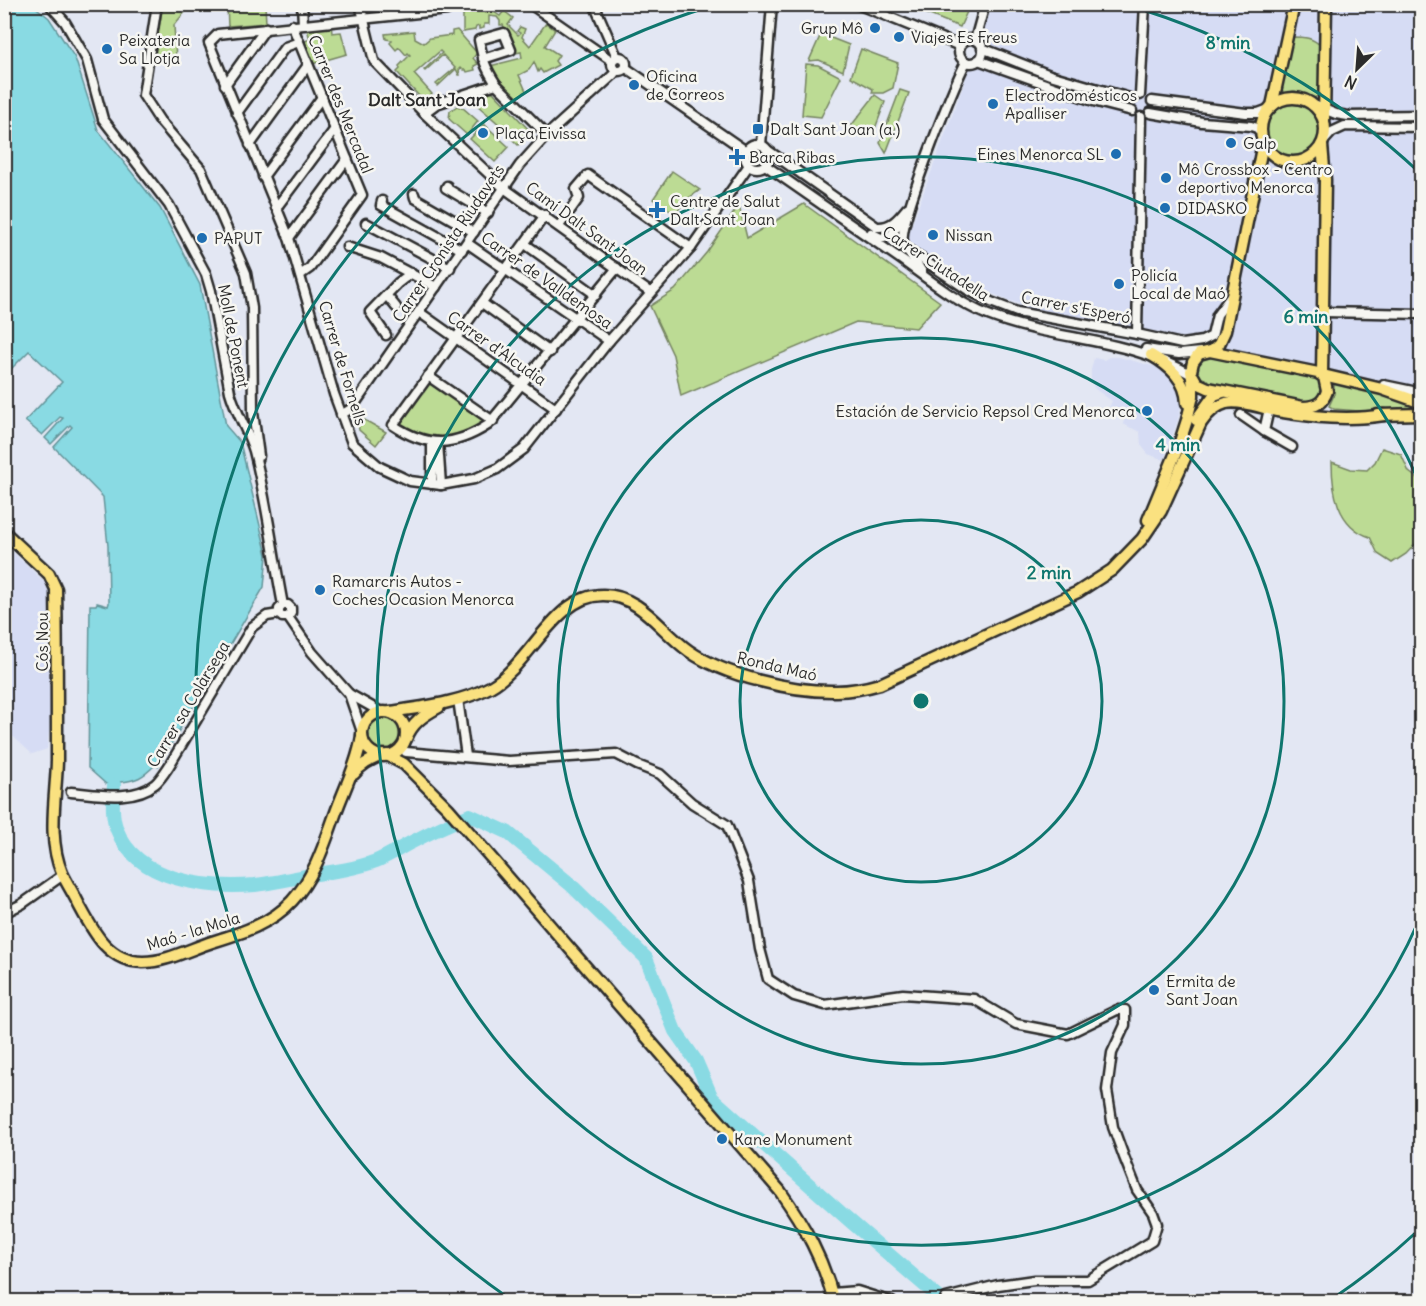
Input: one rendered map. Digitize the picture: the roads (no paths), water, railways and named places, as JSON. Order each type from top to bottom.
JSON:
[{"type":"main road","points":[[1181,441],[1193,396],[1192,362],[1223,338],[1262,138],[1262,120],[1270,108],[1294,4]]},
{"type":"main road","points":[[1304,407],[1316,406],[1325,397],[1327,391],[1322,375],[1325,180],[1322,144],[1325,131],[1326,4]]},
{"type":"main road","points":[[1270,108],[1288,99],[1297,99],[1311,104],[1324,116]]},
{"type":"main road","points":[[1262,138],[1269,152],[1276,158],[1293,163],[1310,158],[1322,144]]},
{"type":"main road","points":[[1208,351],[1382,389],[1422,403]]},
{"type":"main road","points":[[1151,356],[1166,363],[1174,371],[1186,393],[1186,415],[1181,441]]},
{"type":"main road","points":[[1192,376],[1202,386],[1223,392],[1347,415],[1422,414]]},
{"type":"main road","points":[[1150,528],[1197,416],[1214,395],[1223,392]]},
{"type":"main road","points":[[1150,528],[1170,495],[1198,430],[1210,411],[1228,403],[1325,418],[1363,418],[1384,415]]},
{"type":"main road","name":"Ronda Maó","points":[[1127,556],[1155,508],[1181,441]]},
{"type":"main road","name":"Ronda Maó","points":[[405,744],[410,729],[417,721],[454,700],[490,687],[525,657],[572,604],[589,597],[603,595],[619,597],[636,605],[691,652],[735,672],[771,683],[813,690],[845,691],[871,686],[901,676],[1078,592],[1112,570],[1150,528]]},
{"type":"main road","name":"Cós Nou","points":[[4,532],[49,574],[56,589],[56,788]]},
{"type":"main road","name":"Ronda Maó","points":[[385,712],[454,700]]},
{"type":"main road","points":[[429,787],[405,744],[406,732],[401,720],[385,712],[370,717],[362,734],[367,747],[377,754],[385,755],[404,764],[429,787],[780,1191],[811,1239],[833,1297]]},
{"type":"main road","name":"Maó - la Mola","points":[[56,788],[53,845],[63,874],[92,928],[106,947],[124,959],[142,962],[161,959],[244,932],[270,919],[291,902],[319,859],[348,785],[362,734]]},
{"type":"main road","points":[[385,755],[397,751],[405,744]]},
{"type":"main road","name":"Maó - la Mola","points":[[348,785],[364,764],[373,758],[385,755]]},
{"type":"street","name":"Moll de Ponent","points":[[49,4],[65,22],[87,60],[104,119],[169,205],[206,274],[230,392],[234,407],[250,440],[262,484],[281,609]]},
{"type":"street","points":[[157,4],[143,95],[160,121],[201,169],[246,273],[252,308],[253,412],[262,484]]},
{"type":"street","name":"Carrer des Mercadal","points":[[302,4],[303,24]]},
{"type":"street","name":"Camí Dalt Sant Joan","points":[[360,4],[374,61],[424,113],[504,188],[651,293]]},
{"type":"street","points":[[530,4],[615,59],[626,60],[626,68]]},
{"type":"street","points":[[594,4],[615,59],[612,66],[620,72],[626,68]]},
{"type":"street","points":[[764,147],[753,145],[746,151],[749,165],[758,168],[765,165],[768,158],[762,129],[772,4]]},
{"type":"street","points":[[975,40],[985,4]]},
{"type":"street","points":[[1132,111],[1130,105],[1137,97],[1145,4]]},
{"type":"street","points":[[861,5],[960,46]]},
{"type":"street","points":[[225,86],[266,28],[447,8]]},
{"type":"street","name":"Carrer des Mercadal","points":[[292,25],[362,195],[310,268],[300,275]]},
{"type":"street","name":"Carrer de Fornells","points":[[266,28],[218,34],[209,43],[289,238],[341,415],[352,443],[380,467],[410,481],[437,484],[474,479],[497,469],[524,449],[609,341],[691,248],[749,165]]},
{"type":"street","points":[[975,40],[965,41],[960,46],[960,57],[966,62],[973,63],[982,54],[982,48]]},
{"type":"street","points":[[975,40],[982,48],[1050,75],[1137,97],[1147,96],[1152,101],[1153,107],[1150,113]]},
{"type":"street","points":[[237,113],[285,47],[299,42]]},
{"type":"street","points":[[483,59],[485,67],[496,84],[547,135]]},
{"type":"street","points":[[978,60],[1083,98],[1132,111],[1141,117]]},
{"type":"street","points":[[925,276],[903,241],[903,232],[910,206],[966,62]]},
{"type":"street","points":[[250,145],[309,65]]},
{"type":"street","points":[[626,68],[746,151]]},
{"type":"street","name":"Carrer Cronista Riudavets","points":[[341,415],[352,408],[520,165],[547,135],[616,71]]},
{"type":"street","points":[[424,113],[436,104],[496,84]]},
{"type":"street","points":[[263,177],[322,97]]},
{"type":"street","points":[[1152,101],[1246,113],[1258,113],[1270,108]]},
{"type":"street","points":[[1141,117],[1150,113],[1202,122],[1251,126],[1257,128],[1262,138]]},
{"type":"street","points":[[1324,116],[1422,115]]},
{"type":"street","points":[[1137,334],[1141,117]]},
{"type":"street","points":[[1322,144],[1332,132],[1345,126],[1422,127]]},
{"type":"street","points":[[276,208],[335,129]]},
{"type":"street","name":"Carrer Ciutadella","points":[[764,147],[877,227],[886,227],[895,222],[910,206]]},
{"type":"street","points":[[289,238],[347,159]]},
{"type":"street","name":"Carrer Ciutadella","points":[[765,165],[925,276],[986,314],[1002,320],[1110,344],[1151,356],[1192,376]]},
{"type":"street","points":[[559,226],[579,198],[576,189],[588,175],[691,248]]},
{"type":"street","points":[[447,186],[446,188],[488,213]]},
{"type":"street","points":[[414,194],[414,198],[474,232]]},
{"type":"street","name":"Carrer de Valldemosa","points":[[382,201],[381,205],[507,270],[609,341]]},
{"type":"street","points":[[843,219],[851,220],[872,234],[885,237],[896,230],[910,206]]},
{"type":"street","points":[[544,215],[507,270],[393,425],[417,439],[435,442],[464,439],[493,421],[617,268]]},
{"type":"street","points":[[366,223],[450,268]]},
{"type":"street","points":[[525,244],[596,295]]},
{"type":"street","points":[[347,247],[381,258],[436,287]]},
{"type":"street","name":"Carrer s'Esperó","points":[[908,249],[968,290],[990,302],[1017,312],[1182,344],[1212,336],[1217,315],[1232,296]]},
{"type":"street","points":[[386,335],[370,312],[411,273]]},
{"type":"street","points":[[387,296],[396,307]]},
{"type":"street","points":[[482,303],[550,352]]},
{"type":"street","name":"Carrer d'Alcudia","points":[[419,312],[556,409]]},
{"type":"street","points":[[1324,312],[1422,314]]},
{"type":"street","name":"Carrer Ciutadella","points":[[1110,344],[1179,354],[1208,351]]},
{"type":"street","points":[[428,376],[493,421]]},
{"type":"street","points":[[1353,382],[1379,384],[1422,393]]},
{"type":"street","points":[[1264,431],[1269,409]]},
{"type":"street","points":[[1241,415],[1292,447]]},
{"type":"street","points":[[435,442],[437,484]]},
{"type":"street","points":[[281,609],[283,618],[288,617],[312,652],[349,694],[385,712]]},
{"type":"street","name":"Carrer sa Colàrsega","points":[[74,792],[126,795],[156,784],[174,759],[252,627],[281,609]]},
{"type":"street","points":[[349,694],[362,734]]},
{"type":"street","points":[[454,700],[466,756]]},
{"type":"street","points":[[405,744],[466,756],[509,761],[616,754],[660,774],[692,803],[727,825],[749,882],[760,949],[768,979],[795,996],[825,1005],[903,994],[974,999],[1016,1024],[1068,1034],[1117,1010],[1125,1010],[1125,1025],[1112,1053],[1107,1090],[1113,1127],[1124,1157],[1137,1190],[1153,1213],[1157,1224],[1152,1241],[1105,1272],[1088,1280],[1016,1282],[967,1291],[945,1300]]},
{"type":"street","points":[[4,913],[22,904],[63,874]]},
{"type":"street","points":[[833,1297],[857,1291],[892,1302]]},
{"type":"water","points":[[4,5],[33,5],[49,18],[75,58],[98,130],[160,208],[200,285],[226,426],[240,442],[267,555],[264,587],[158,766],[154,766],[139,778],[120,782],[118,785],[106,784],[88,768],[90,605],[97,603],[108,606],[109,603],[108,546],[103,497],[54,447],[72,427],[70,425],[51,444],[45,438],[63,418],[60,417],[42,435],[25,421],[62,382],[29,351],[6,374],[5,372]]},
{"type":"waterway","points":[[114,785],[115,824],[127,847],[140,861],[157,871],[196,883],[236,886],[262,884],[360,866],[380,859],[470,815],[507,832],[570,884],[646,958],[675,1031],[696,1061],[712,1098],[944,1302]]},
{"type":"place","name":"Grup Mô","points":[[875,28]]},
{"type":"place","name":"Viajes Es Freus","points":[[899,37]]},
{"type":"place","name":"Peixateria Sa Llotja","points":[[107,49]]},
{"type":"place","name":"Oficina de Correos","points":[[634,85]]},
{"type":"place","name":"Electrodomésticos Apalliser","points":[[993,104]]},
{"type":"place","name":"Dalt Sant Joan (a.)","points":[[758,129]]},
{"type":"place","name":"Plaça Eivissa","points":[[483,133]]},
{"type":"place","name":"Galp","points":[[1231,143]]},
{"type":"place","name":"Eines Menorca SL","points":[[1116,154]]},
{"type":"place","name":"Barca Ribas","points":[[737,157]]},
{"type":"place","name":"Mô Crossbox - Centro deportivo Menorca","points":[[1166,178]]},
{"type":"place","name":"DIDASKO","points":[[1165,208]]},
{"type":"place","name":"Centre de Salut Dalt Sant Joan","points":[[657,210]]},
{"type":"place","name":"Nissan","points":[[933,235]]},
{"type":"place","name":"PAPUT","points":[[202,238]]},
{"type":"place","name":"Policía Local de Maó","points":[[1119,284]]},
{"type":"place","name":"Estación de Servicio Repsol Cred Menorca","points":[[1147,411]]},
{"type":"place","name":"Ramarcris Autos - Coches Ocasion Menorca","points":[[320,590]]},
{"type":"place","name":"Ermita de Sant Joan","points":[[1154,990]]},
{"type":"place","name":"Kane Monument","points":[[722,1139]]},
{"type":"district","name":"Dalt Sant Joan","points":[[427,100]]}]
